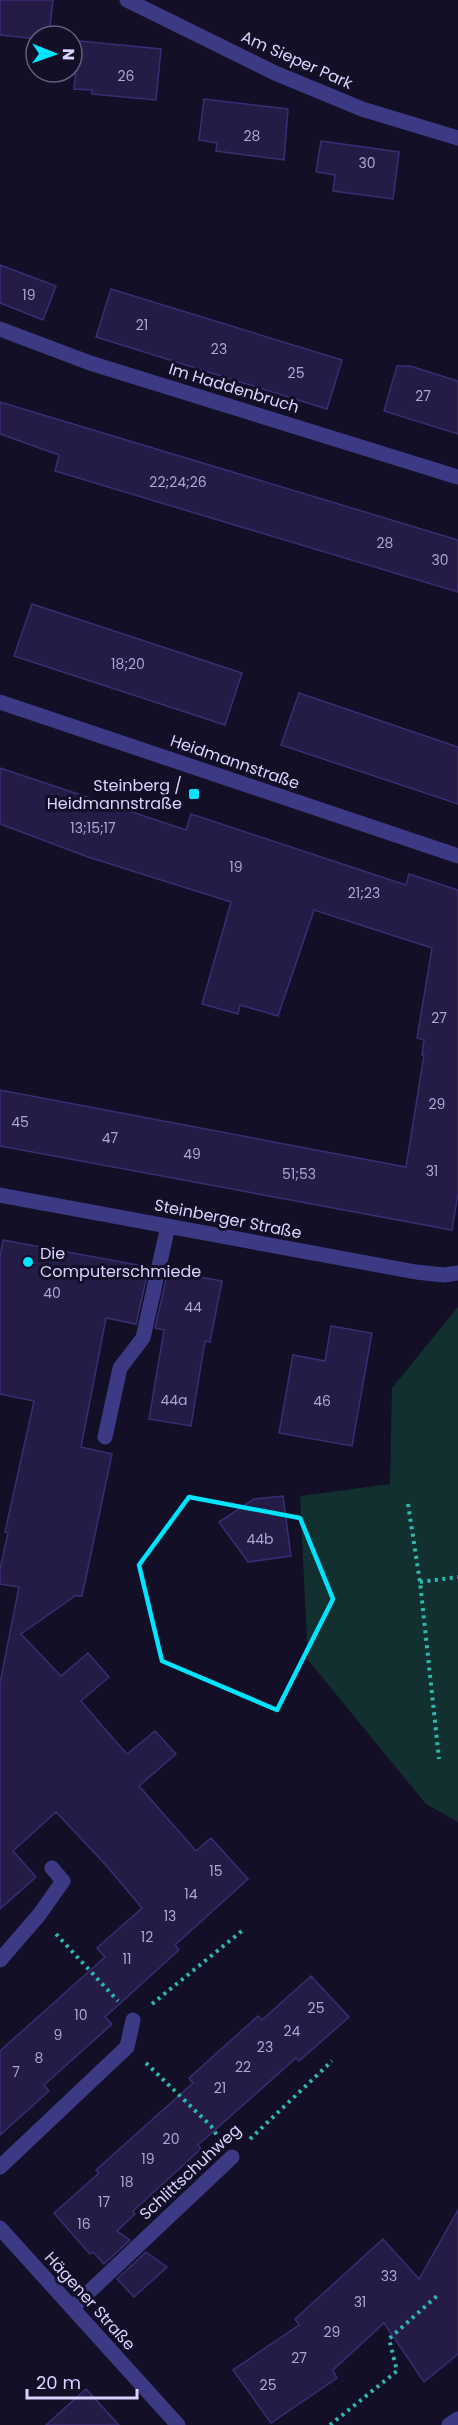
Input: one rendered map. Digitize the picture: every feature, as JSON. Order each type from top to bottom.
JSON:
[{"type":"street","name":"Am Sieper Park","points":[[127,0],[275,72],[362,109],[458,138]]},
{"type":"street","name":"Im Haddenbruch","points":[[0,329],[90,363],[458,477]]},
{"type":"street","name":"Heidmannstraße","points":[[0,702],[458,856]]},
{"type":"street","name":"Steinberger Straße","points":[[0,1195],[416,1272],[454,1274]]},
{"type":"street","points":[[105,1437],[120,1368],[143,1338],[168,1226]]},
{"type":"street","points":[[0,1960],[39,1915],[63,1881],[52,1868]]},
{"type":"street","points":[[0,2167],[127,2047],[133,2020]]},
{"type":"street","name":"Schlittschuhweg","points":[[72,2308],[232,2157]]},
{"type":"street","name":"Hägener Straße","points":[[0,2228],[178,2425]]},
{"type":"street","points":[[449,2425],[458,2419]]},
{"type":"path","points":[[408,1504],[420,1582],[439,1759]]},
{"type":"path","points":[[420,1582],[458,1577]]},
{"type":"path","points":[[133,2020],[243,1930]]},
{"type":"path","points":[[70,1950],[125,2007],[133,2020],[140,2056],[211,2127],[232,2157]]},
{"type":"path","name":"Schlittschuhweg","points":[[232,2157],[332,2061]]},
{"type":"path","points":[[330,2425],[397,2371],[389,2339],[438,2295]]},
{"type":"highlighted area","points":[[189,1497],[300,1518],[333,1599],[277,1710],[162,1661],[139,1565]]},
{"type":"green space","points":[[458,1307],[458,1822],[426,1804],[308,1660],[300,1496],[390,1484],[392,1388]]},
{"type":"building","points":[[0,0],[53,0],[50,24],[24,24],[24,38],[0,35]]},
{"type":"building","points":[[84,41],[161,49],[156,100],[92,94],[92,90],[74,89],[75,84],[84,84]]},
{"type":"building","points":[[204,99],[288,109],[284,160],[216,151],[217,143],[199,140]]},
{"type":"building","points":[[321,141],[399,152],[393,199],[333,191],[335,175],[316,172]]},
{"type":"building","points":[[0,265],[56,286],[43,320],[0,303]]},
{"type":"building","points":[[111,289],[342,360],[327,409],[96,337]]},
{"type":"building","points":[[397,366],[410,366],[458,381],[458,434],[384,411]]},
{"type":"building","points":[[0,402],[458,540],[458,592],[55,471],[59,455],[0,434]]},
{"type":"building","points":[[32,604],[242,673],[225,725],[14,656]]},
{"type":"building","points":[[299,693],[458,747],[458,804],[281,745]]},
{"type":"building","points":[[0,768],[186,830],[191,814],[406,885],[409,874],[458,890],[458,1193],[452,1230],[0,1146],[0,1090],[406,1167],[424,1055],[422,1055],[424,1040],[417,1038],[432,948],[314,910],[278,1016],[240,1005],[238,1014],[202,1004],[231,902],[88,857],[0,824]]},
{"type":"building","points":[[3,1240],[149,1267],[136,1324],[106,1318],[81,1447],[112,1454],[82,1596],[75,1596],[21,1634],[61,1676],[88,1653],[109,1677],[81,1701],[104,1728],[127,1754],[155,1731],[176,1754],[139,1786],[196,1851],[211,1838],[248,1879],[175,1945],[179,1950],[105,2017],[112,2024],[44,2085],[49,2091],[0,2135],[0,2051],[105,1957],[97,1948],[142,1908],[105,1864],[56,1812],[13,1851],[36,1877],[0,1909],[0,1683],[19,1587],[0,1584],[0,1569],[8,1533],[5,1532],[34,1401],[0,1394],[0,1257]]},
{"type":"building","points":[[168,1271],[222,1281],[210,1342],[205,1341],[191,1426],[149,1419],[164,1330],[155,1328]]},
{"type":"building","points":[[331,1326],[372,1333],[352,1446],[279,1433],[293,1355],[325,1361]]},
{"type":"building","points":[[283,1496],[291,1556],[248,1562],[219,1522],[254,1499]]},
{"type":"building","points":[[311,1976],[349,2017],[299,2061],[296,2058],[198,2145],[201,2149],[133,2211],[135,2214],[117,2231],[130,2240],[104,2264],[93,2252],[90,2254],[54,2213],[99,2173],[96,2170],[193,2083],[189,2078],[258,2016],[262,2020]]},
{"type":"building","points":[[458,2210],[458,2354],[424,2382],[384,2323],[333,2370],[337,2378],[271,2423],[233,2370],[299,2325],[295,2319],[383,2239],[419,2279]]},
{"type":"building","points":[[146,2252],[167,2267],[134,2297],[117,2279]]},
{"type":"building","points":[[86,2389],[119,2425],[46,2425]]},
{"type":"place","name":"Steinberg / Heidmannstraße","points":[[194,794]]},
{"type":"place","name":"Die Computerschmiede","points":[[28,1262]]}]
